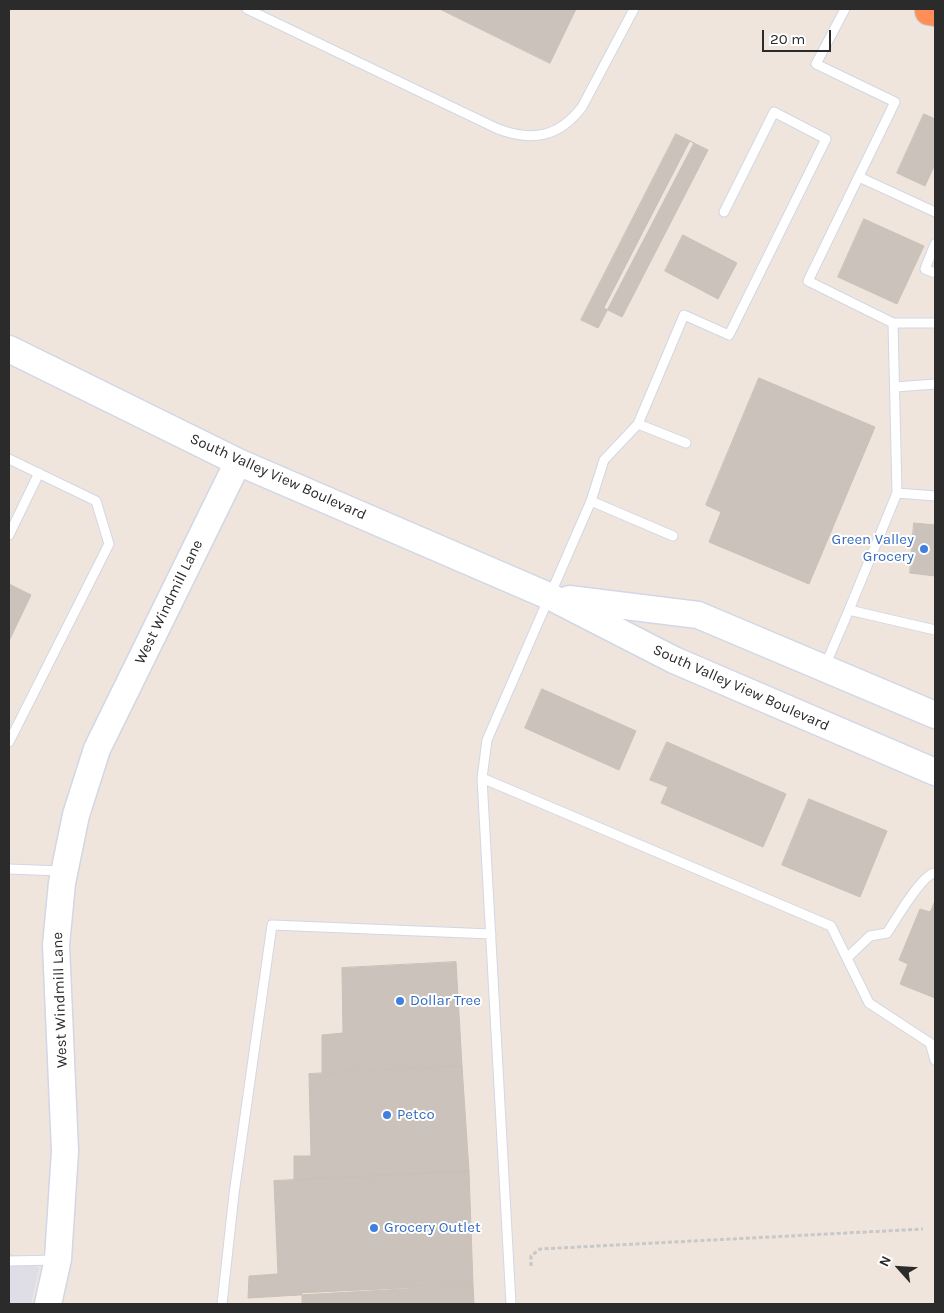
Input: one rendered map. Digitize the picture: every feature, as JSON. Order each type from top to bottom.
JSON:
[{"type":"main road","name":"South Valley View Boulevard","points":[[9,349],[238,462],[551,597],[674,660],[935,772]]},
{"type":"main road","name":"West Windmill Lane","points":[[48,1304],[58,1260],[65,1151],[56,945],[64,871],[76,815],[97,749],[238,462]]},
{"type":"main road","name":"South Valley View Boulevard","points":[[551,597],[698,615],[935,714]]},
{"type":"lane","points":[[247,9],[498,129],[528,137],[547,134],[572,119],[582,107],[634,9]]},
{"type":"lane","points":[[845,9],[816,64],[895,102],[808,281],[893,323],[935,323]]},
{"type":"lane","points":[[511,1304],[482,778],[487,740],[551,597],[591,501],[604,460],[638,424],[684,314],[729,335],[826,139],[774,112],[724,212]]},
{"type":"lane","points":[[858,176],[935,212]]},
{"type":"lane","points":[[935,244],[925,269],[935,274]]},
{"type":"lane","points":[[824,668],[897,493],[893,323]]},
{"type":"lane","points":[[895,387],[935,384]]},
{"type":"lane","points":[[638,424],[686,443]]},
{"type":"lane","points":[[9,458],[96,501],[109,544],[9,742]]},
{"type":"lane","points":[[9,535],[39,473]]},
{"type":"lane","points":[[897,493],[935,496]]},
{"type":"lane","points":[[591,501],[673,536]]},
{"type":"lane","points":[[849,610],[935,630]]},
{"type":"lane","points":[[482,778],[831,926],[869,1003],[930,1043],[935,1060]]},
{"type":"lane","points":[[9,870],[64,871]]},
{"type":"lane","points":[[847,958],[870,936],[887,933],[918,887],[931,873],[935,873]]},
{"type":"lane","points":[[222,1304],[234,1194],[272,925],[491,934]]},
{"type":"lane","points":[[9,1261],[58,1260]]},
{"type":"path","points":[[531,1266],[531,1256],[540,1248],[924,1229]]},
{"type":"shaded area","points":[[9,1253],[39,1268],[31,1304],[9,1304]]},
{"type":"building","points":[[440,9],[576,9],[550,63]]},
{"type":"building","points":[[924,114],[935,119],[935,164],[925,186],[897,173]]},
{"type":"building","points":[[676,134],[694,143],[598,328],[581,320]]},
{"type":"building","points":[[690,141],[708,150],[622,317],[604,308]]},
{"type":"building","points":[[864,219],[924,246],[897,304],[838,277]]},
{"type":"building","points":[[683,235],[737,263],[718,299],[665,271]]},
{"type":"building","points":[[759,378],[875,427],[809,584],[709,542],[721,512],[706,505]]},
{"type":"building","name":"Green Valley Grocery","points":[[914,523],[935,525],[935,576],[910,573]]},
{"type":"building","points":[[9,584],[31,595],[9,641]]},
{"type":"building","points":[[542,689],[636,731],[619,770],[525,728]]},
{"type":"building","points":[[667,742],[786,794],[763,847],[661,803],[668,787],[650,780]]},
{"type":"building","points":[[809,799],[887,831],[860,897],[782,865]]},
{"type":"building","points":[[935,901],[935,998],[900,984],[908,964],[899,960],[920,909],[930,912]]},
{"type":"building","name":"Dollar Tree","points":[[456,962],[462,1066],[322,1073],[322,1035],[343,1033],[342,968]]},
{"type":"building","name":"Petco","points":[[462,1066],[469,1171],[294,1180],[294,1156],[311,1156],[309,1074]]},
{"type":"building","name":"Grocery Outlet","points":[[469,1171],[473,1285],[248,1298],[249,1276],[278,1274],[274,1181]]},
{"type":"building","points":[[473,1285],[474,1304],[302,1304],[302,1293]]},
{"type":"place","name":"Green Valley Grocery","points":[[924,549]]},
{"type":"place","name":"Dollar Tree","points":[[400,1001]]},
{"type":"place","name":"Petco","points":[[387,1115]]},
{"type":"place","name":"Grocery Outlet","points":[[374,1228]]}]
